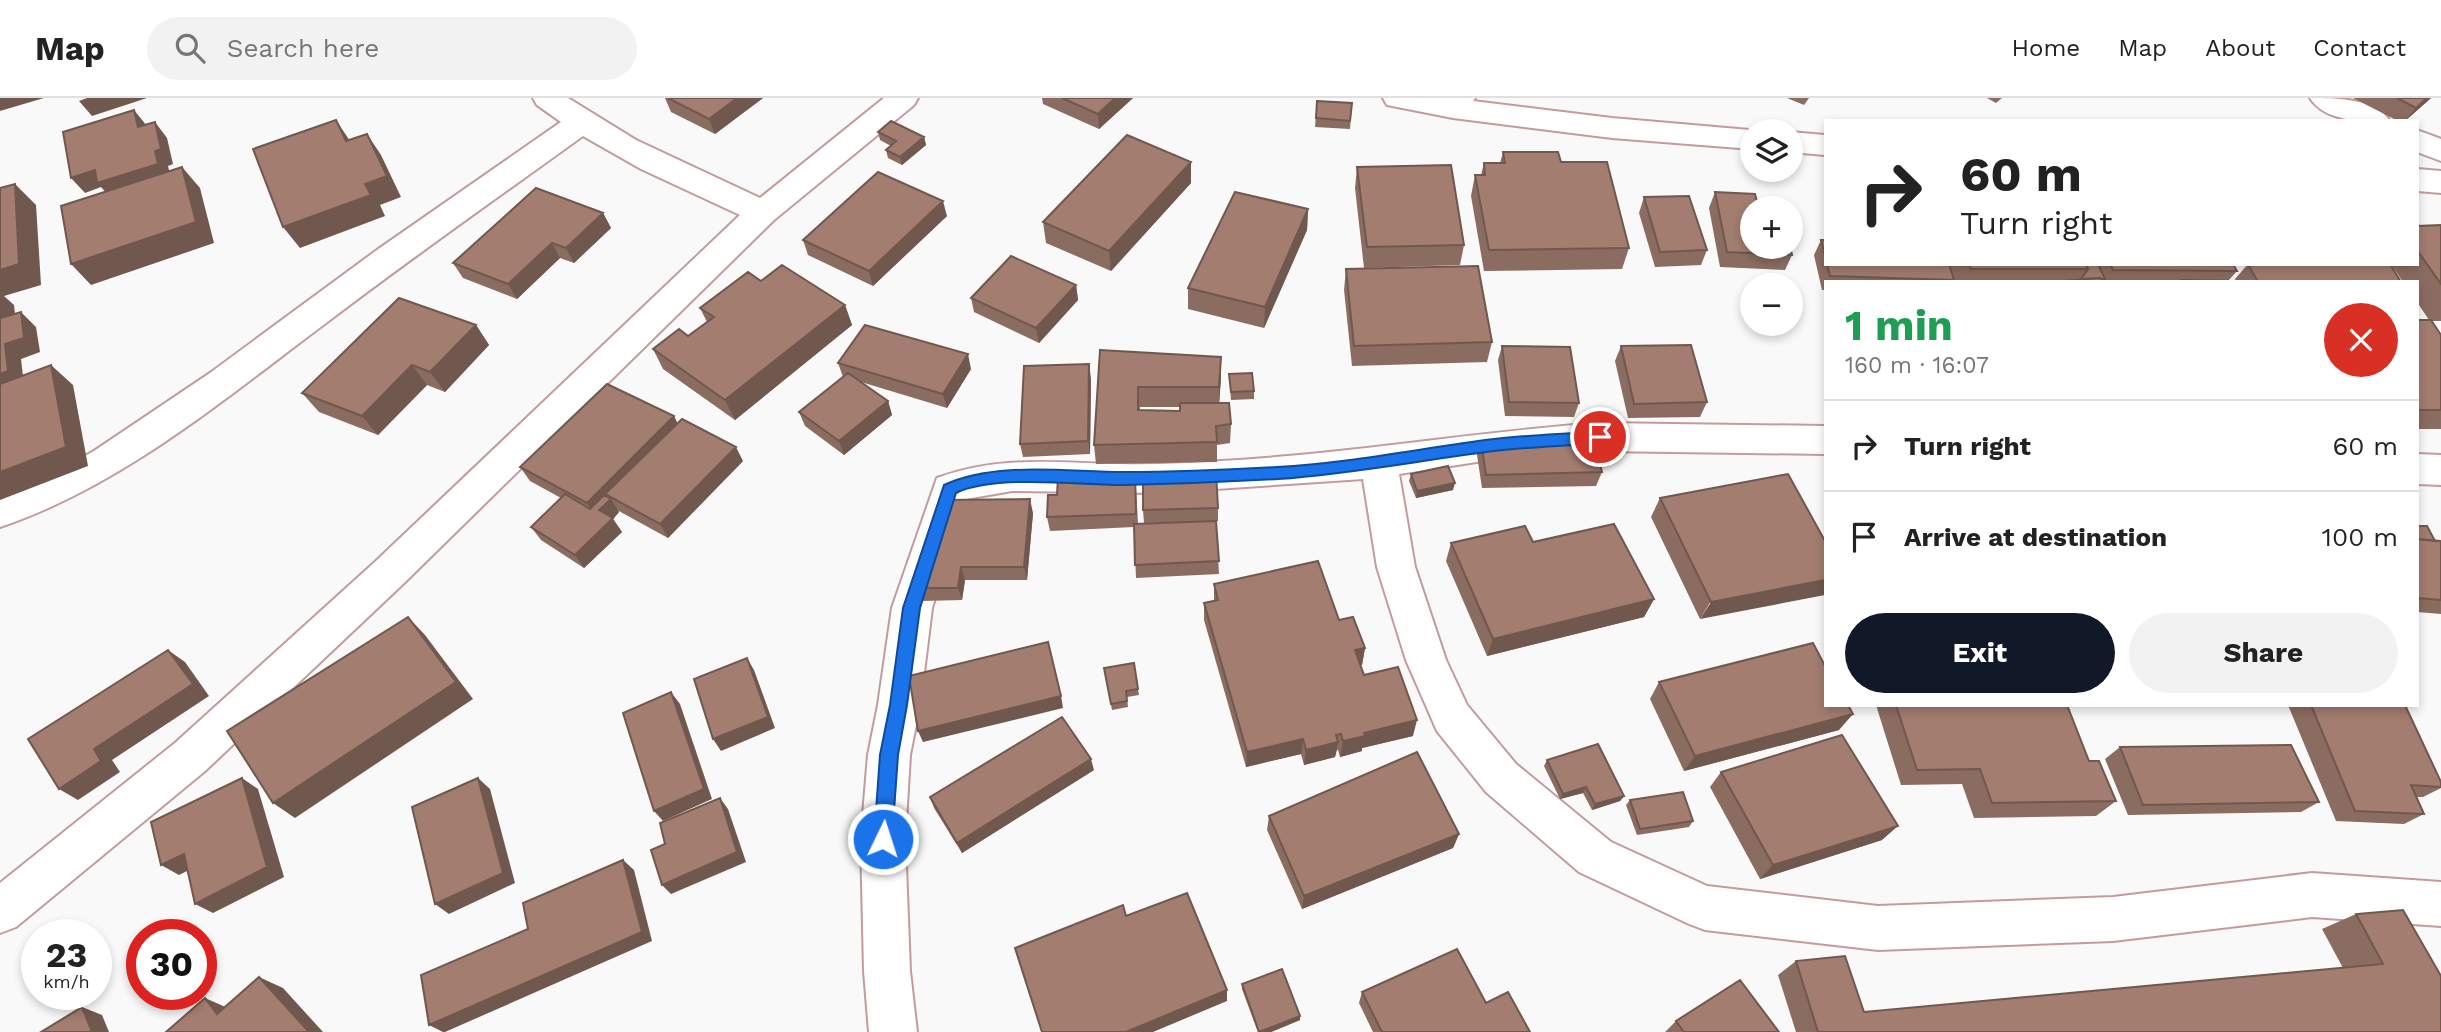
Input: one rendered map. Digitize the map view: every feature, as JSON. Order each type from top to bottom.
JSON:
[{"type":"street","points":[[548,98],[581,122],[686,180],[763,212]]},
{"type":"street","points":[[0,911],[190,757],[390,572],[763,212],[903,98]]},
{"type":"street","points":[[1398,98],[1456,103],[1612,128],[1740,138]]},
{"type":"street","points":[[2325,98],[2371,119]]},
{"type":"street","points":[[0,512],[62,487],[107,461],[222,382],[388,258],[581,122]]},
{"type":"street","points":[[2419,141],[2441,151]]},
{"type":"street","points":[[1803,143],[1824,145]]},
{"type":"street","points":[[2419,180],[2441,182]]},
{"type":"street","points":[[893,1032],[887,971],[883,839],[889,755],[899,705],[912,608],[950,489],[968,481],[1052,476],[1124,478],[1280,473],[1379,463],[1496,445],[1600,437],[1824,440]]},
{"type":"street","points":[[1379,463],[1396,567],[1426,660],[1452,718],[1502,778],[1595,857],[1705,908],[1878,928],[2113,919],[2312,895],[2441,904]]},
{"type":"street","points":[[2419,469],[2441,470]]},
{"type":"building","points":[[668,98],[737,98],[709,119]]},
{"type":"building","points":[[1062,98],[1115,98],[1098,114]]},
{"type":"building","points":[[2397,98],[2427,98],[2416,108]]},
{"type":"building","points":[[1317,101],[1352,103],[1350,121],[1316,118]]},
{"type":"building","points":[[134,110],[138,127],[155,122],[161,149],[155,151],[158,164],[97,183],[95,170],[71,178],[63,132]]},
{"type":"building","points":[[336,120],[346,141],[367,134],[387,176],[365,184],[371,195],[283,227],[253,149]]},
{"type":"building","points":[[891,121],[924,137],[900,157],[886,150],[896,141],[878,132]]},
{"type":"building","points":[[1127,135],[1191,162],[1109,251],[1043,222]]},
{"type":"building","points":[[1503,152],[1558,152],[1561,162],[1607,162],[1629,248],[1489,250],[1475,175],[1485,175],[1484,163],[1505,163]]},
{"type":"building","points":[[1451,165],[1464,245],[1367,247],[1357,167]]},
{"type":"building","points":[[182,167],[196,222],[71,264],[61,206]]},
{"type":"building","points":[[878,172],[943,201],[869,271],[803,240]]},
{"type":"building","points":[[15,184],[19,264],[0,270],[0,188]]},
{"type":"building","points":[[536,188],[603,213],[566,248],[552,243],[508,284],[453,263]]},
{"type":"building","points":[[1235,192],[1308,209],[1265,307],[1188,288]]},
{"type":"building","points":[[1715,192],[1755,194],[1740,196],[1740,253],[1727,252]]},
{"type":"building","points":[[1689,196],[1707,250],[1660,252],[1644,197]]},
{"type":"building","points":[[2441,225],[2441,284],[2419,253],[2419,226]]},
{"type":"building","points":[[1011,256],[1076,285],[1036,328],[971,298]]},
{"type":"building","points":[[782,265],[845,305],[725,400],[653,349],[679,329],[688,336],[714,317],[700,308],[748,272],[761,281]]},
{"type":"building","points":[[1478,266],[1492,342],[1354,346],[1346,269]]},
{"type":"building","points":[[1828,266],[1950,266],[1954,280],[1830,276]]},
{"type":"building","points":[[1970,266],[2087,266],[2088,269],[1971,269]]},
{"type":"building","points":[[2087,266],[2099,266],[2105,279],[2081,279],[2088,269]]},
{"type":"building","points":[[2111,266],[2234,266],[2237,271],[2113,270]]},
{"type":"building","points":[[2249,266],[2391,266],[2400,280],[2257,280]]},
{"type":"building","points":[[399,298],[476,325],[430,372],[412,365],[362,416],[302,393]]},
{"type":"building","points":[[0,308],[1,318],[21,312],[24,338],[5,344],[8,371],[0,374]]},
{"type":"building","points":[[2419,320],[2431,320],[2441,335],[2441,410],[2419,410]]},
{"type":"building","points":[[865,325],[968,354],[943,394],[838,363]]},
{"type":"building","points":[[1691,345],[1707,402],[1634,404],[1621,346]]},
{"type":"building","points":[[1502,346],[1570,347],[1579,403],[1509,402]]},
{"type":"building","points":[[1100,350],[1221,357],[1219,387],[1138,387],[1138,410],[1180,411],[1180,403],[1229,403],[1231,424],[1216,426],[1217,442],[1094,445]]},
{"type":"building","points":[[1089,364],[1088,441],[1020,444],[1024,366]]},
{"type":"building","points":[[51,365],[66,447],[0,472],[0,384]]},
{"type":"building","points":[[848,373],[888,401],[839,441],[799,412]]},
{"type":"building","points":[[1252,373],[1254,391],[1231,392],[1229,374]]},
{"type":"building","points":[[607,384],[674,416],[587,503],[520,467]]},
{"type":"building","points":[[682,419],[736,447],[660,524],[605,494]]},
{"type":"building","points":[[1594,439],[1602,472],[1486,475],[1481,441]]},
{"type":"building","points":[[1448,466],[1455,483],[1417,491],[1411,474]]},
{"type":"building","points":[[1216,471],[1218,508],[1143,510],[1143,473]]},
{"type":"building","points":[[1135,473],[1136,514],[1047,517],[1048,495],[1057,495],[1058,477]]},
{"type":"building","points":[[1788,474],[1824,539],[1824,580],[1711,602],[1660,498]]},
{"type":"building","points":[[565,494],[590,509],[604,495],[611,499],[599,510],[613,518],[575,555],[531,527]]},
{"type":"building","points":[[1030,499],[1024,567],[961,567],[958,588],[917,588],[922,557],[935,557],[943,500]]},
{"type":"building","points":[[1216,521],[1219,561],[1135,565],[1134,524]]},
{"type":"building","points":[[1614,524],[1654,599],[1493,639],[1451,543],[1525,526],[1533,542]]},
{"type":"building","points":[[2419,526],[2427,526],[2435,541],[2419,539]]},
{"type":"building","points":[[2419,539],[2441,541],[2441,600],[2419,598]]},
{"type":"building","points":[[1318,561],[1339,620],[1353,617],[1365,648],[1355,650],[1364,675],[1398,667],[1417,720],[1343,741],[1341,734],[1336,735],[1338,742],[1306,750],[1303,739],[1247,752],[1204,603],[1218,600],[1214,584]]},
{"type":"building","points":[[408,617],[456,682],[273,803],[227,731]]},
{"type":"building","points":[[1048,642],[1061,696],[918,731],[909,676]]},
{"type":"building","points":[[1813,643],[1824,664],[1824,707],[1849,707],[1853,714],[1695,756],[1659,682]]},
{"type":"building","points":[[168,650],[193,684],[94,749],[101,761],[59,789],[28,739]]},
{"type":"building","points":[[747,658],[768,717],[713,739],[694,679]]},
{"type":"building","points":[[1134,663],[1138,689],[1126,691],[1127,701],[1111,704],[1104,668]]},
{"type":"building","points":[[671,692],[704,789],[654,811],[623,713]]},
{"type":"building","points":[[1897,707],[2068,707],[2089,761],[2099,761],[2116,801],[1992,803],[1980,769],[1917,770]]},
{"type":"building","points":[[2312,707],[2406,707],[2441,787],[2411,785],[2424,814],[2355,811]]},
{"type":"building","points":[[1062,717],[1091,759],[957,843],[930,797]]},
{"type":"building","points":[[1842,735],[1898,826],[1773,865],[1721,772]]},
{"type":"building","points":[[1598,744],[1624,796],[1595,804],[1586,787],[1563,794],[1547,760]]},
{"type":"building","points":[[2291,745],[2319,802],[2143,805],[2120,747]]},
{"type":"building","points":[[1417,752],[1459,834],[1304,896],[1269,816]]},
{"type":"building","points":[[242,778],[267,867],[195,904],[184,854],[161,865],[151,822]]},
{"type":"building","points":[[478,778],[503,873],[435,904],[412,807]]},
{"type":"building","points":[[1683,792],[1693,821],[1640,829],[1630,800]]},
{"type":"building","points":[[720,798],[737,852],[662,885],[651,850],[665,844],[660,823]]},
{"type":"building","points":[[623,860],[642,932],[429,1025],[421,975],[528,929],[523,903]]},
{"type":"building","points":[[1187,893],[1227,990],[1126,1032],[1042,1032],[1015,948],[1123,905],[1126,916]]},
{"type":"building","points":[[2403,910],[2441,976],[2441,1032],[1818,1032],[1796,961],[1845,956],[1864,1012],[2383,964],[2356,914]]},
{"type":"building","points":[[1457,949],[1486,1003],[1508,992],[1530,1032],[1382,1032],[1362,992]]},
{"type":"building","points":[[1282,969],[1300,1016],[1259,1032],[1242,984]]},
{"type":"building","points":[[259,977],[309,1032],[166,1032],[191,1010],[214,1010],[217,1014]]},
{"type":"building","points":[[1740,980],[1779,1032],[1684,1032],[1676,1021]]},
{"type":"building","points":[[77,1010],[83,1010],[92,1032],[41,1032]]},
{"type":"route","points":[[883,839],[889,755],[899,705],[912,608],[950,489],[968,481],[1052,476],[1124,478],[1280,473],[1379,463],[1496,445],[1600,437]]}]
